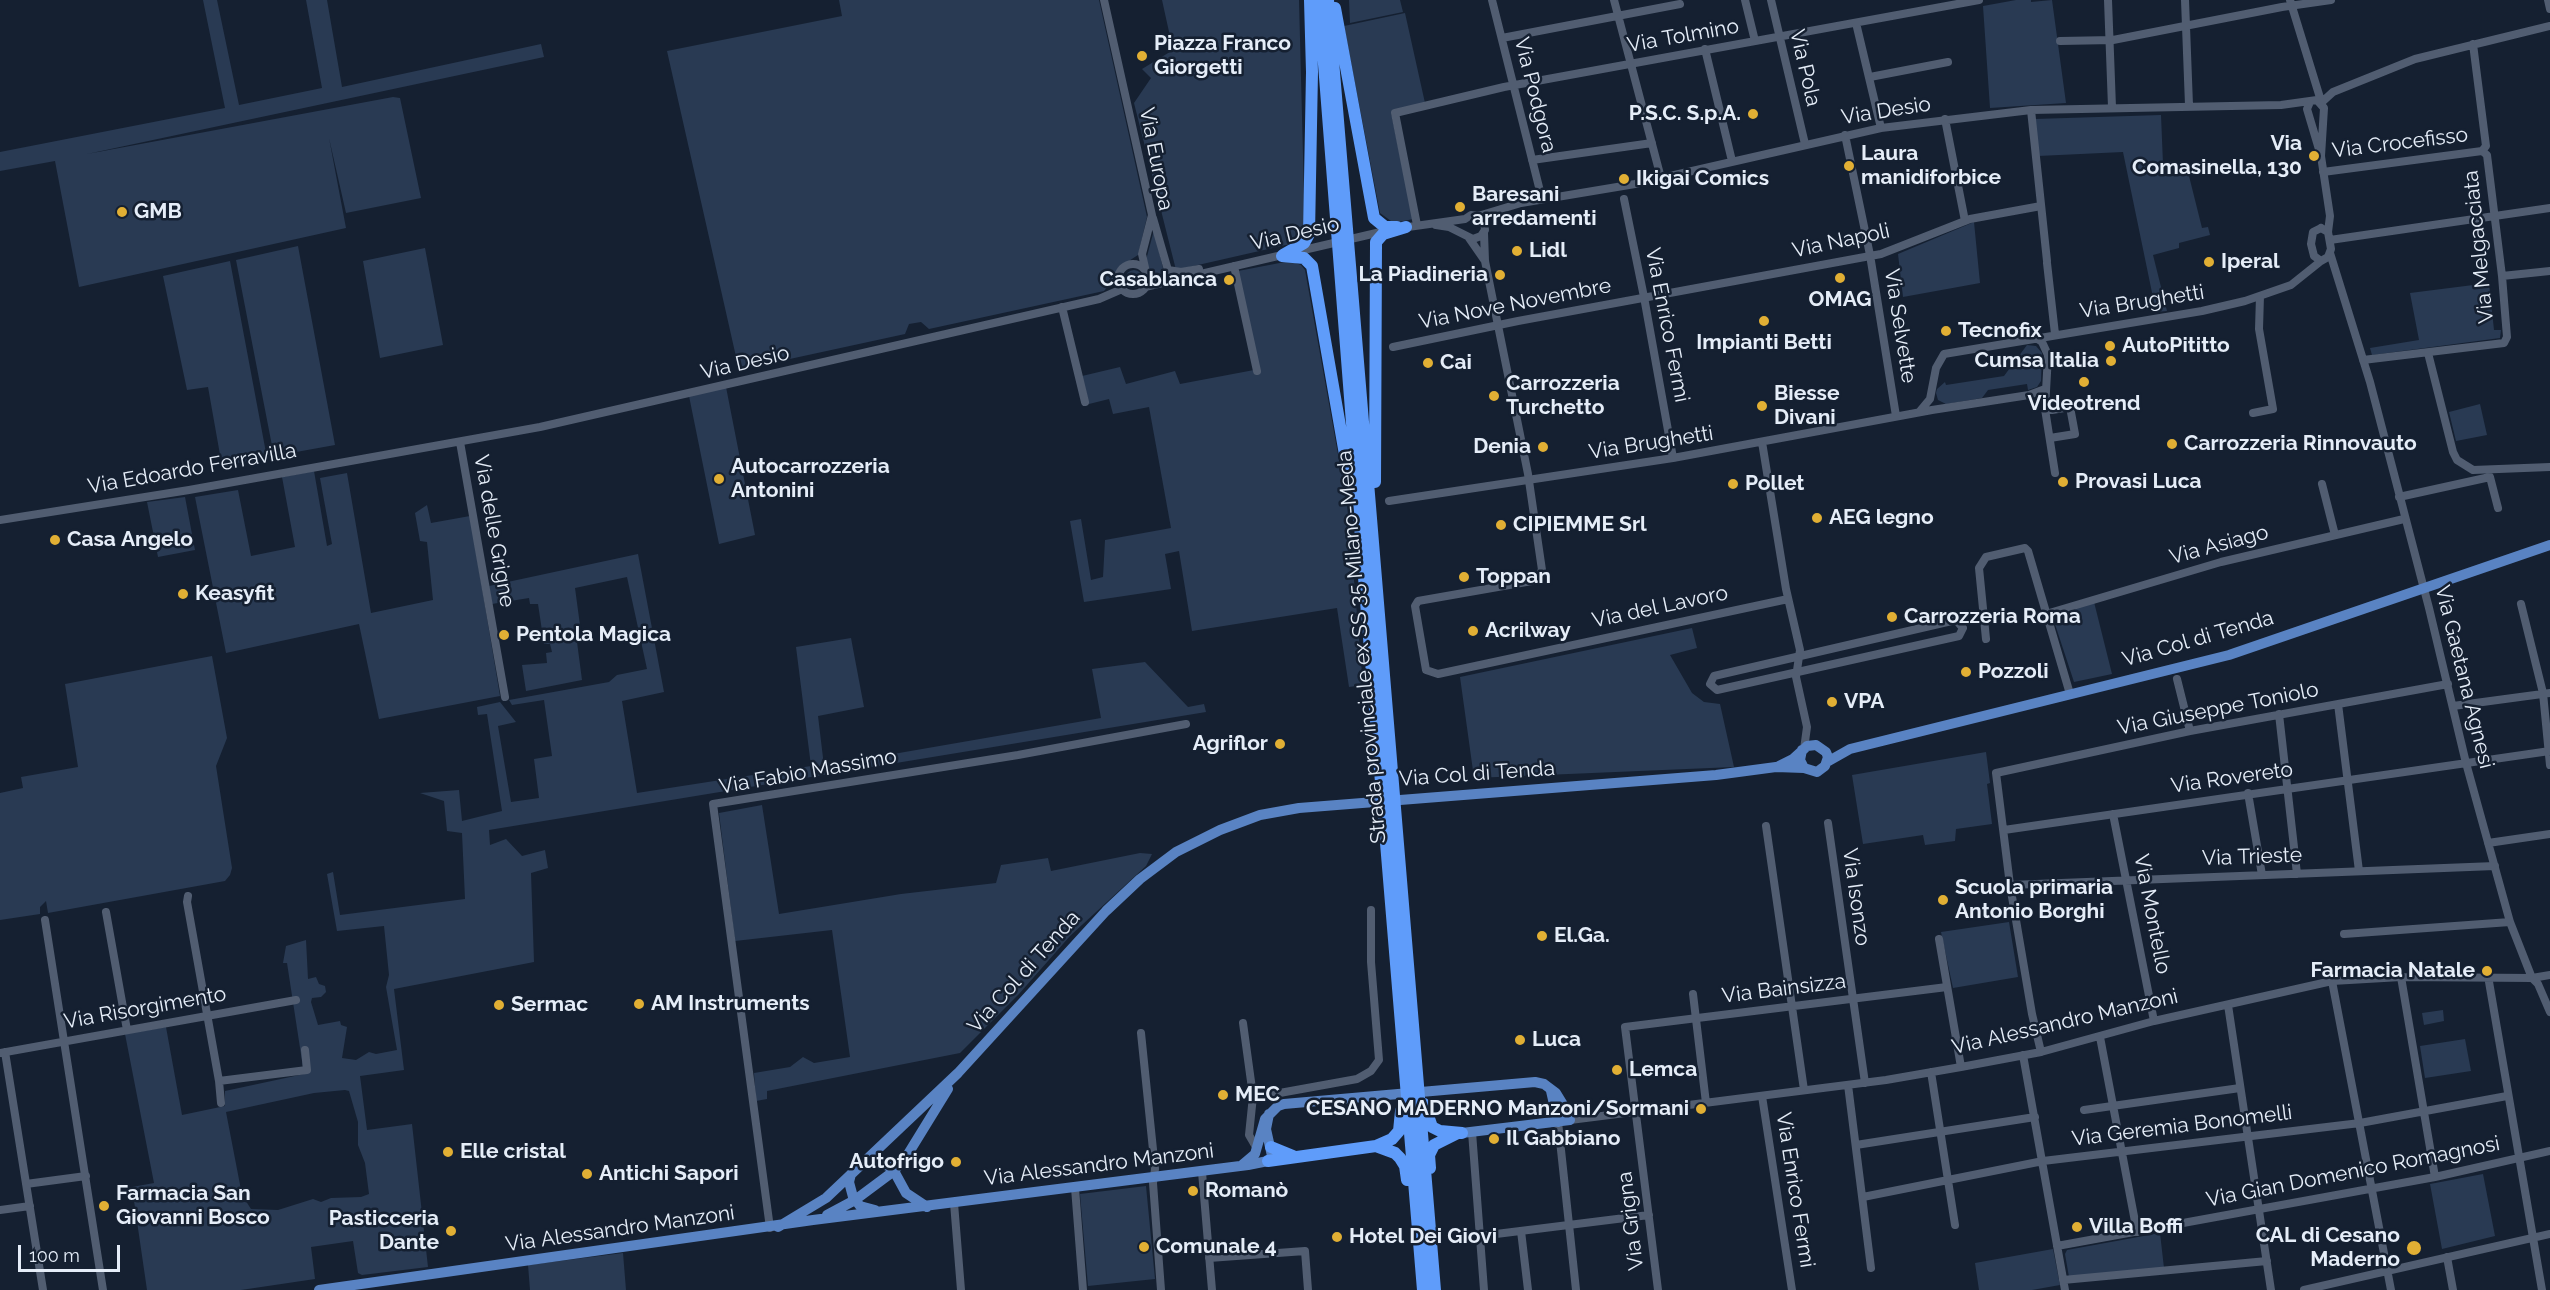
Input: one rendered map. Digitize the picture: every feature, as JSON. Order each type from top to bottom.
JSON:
[{"type":"highway","points":[[1282,256],[1304,243],[1309,234],[1312,72],[1310,0]]},
{"type":"highway","name":"Strada provinciale ex SS 35 Milano-Meda","points":[[1319,0],[1404,1072],[1424,1290]]},
{"type":"highway","name":"Strada provinciale ex SS 35 Milano-Meda","points":[[1328,0],[1435,1290]]},
{"type":"highway","points":[[1333,0],[1348,70],[1374,218],[1385,227],[1410,226]]},
{"type":"highway","points":[[1371,528],[1375,486],[1376,242],[1383,234],[1410,226]]},
{"type":"highway","points":[[1282,256],[1304,258],[1312,266],[1362,551]]},
{"type":"highway","points":[[1415,1060],[1422,1074],[1424,1104],[1429,1123],[1440,1131],[1464,1133]]},
{"type":"highway","points":[[1266,1161],[1376,1146],[1392,1139],[1399,1131],[1401,1122],[1400,1081],[1404,1072]]},
{"type":"highway","points":[[1426,1198],[1430,1185],[1430,1152],[1437,1143],[1464,1133]]},
{"type":"highway","points":[[1376,1146],[1395,1153],[1405,1166],[1410,1209],[1417,1219]]},
{"type":"highway","points":[[1271,1147],[1300,1158]]},
{"type":"main road","name":"Via Col di Tenda","points":[[774,1228],[814,1207],[864,1163],[958,1073],[1106,911],[1140,879],[1176,852],[1220,830],[1260,815],[1299,808],[1358,802],[1716,775],[1776,768],[1804,768],[1817,772],[1827,762],[1850,749],[2229,655],[2550,545]]},
{"type":"main road","name":"Via Col di Tenda","points":[[1776,768],[1812,745],[1850,749]]},
{"type":"main road","points":[[1822,747],[1828,757],[1827,762]]},
{"type":"main road","points":[[1803,750],[1800,760],[1804,768]]},
{"type":"main road","name":"Via Col di Tenda","points":[[813,1220],[855,1200],[894,1171],[908,1154],[958,1073]]},
{"type":"main road","points":[[1269,1114],[1266,1129],[1272,1156],[1266,1161],[1259,1161],[1255,1151],[1262,1125],[1269,1114],[1284,1104],[1535,1082],[1550,1088],[1561,1100],[1570,1120]]},
{"type":"main road","points":[[1550,1088],[1558,1122]]},
{"type":"main road","name":"Via Alessandro Manzoni","points":[[1464,1133],[1570,1120]]},
{"type":"main road","points":[[1255,1151],[1264,1144],[1271,1147]]},
{"type":"main road","name":"Via Alessandro Manzoni","points":[[1239,1167],[1255,1151]]},
{"type":"main road","name":"Via Alessandro Manzoni","points":[[319,1290],[774,1228],[813,1220],[1202,1172],[1266,1161]]},
{"type":"main road","points":[[864,1163],[879,1163],[894,1171],[906,1193],[927,1207]]},
{"type":"main road","points":[[851,1174],[850,1190],[855,1200],[868,1209],[883,1211]]},
{"type":"street","name":"Via Europa","points":[[1104,0],[1152,215],[1142,254],[1134,264]]},
{"type":"street","name":"Via Podgora","points":[[1492,0],[1542,200]]},
{"type":"street","points":[[1614,0],[1661,178]]},
{"type":"street","points":[[1745,0],[1755,41]]},
{"type":"street","name":"Via Pola","points":[[1771,0],[1805,144]]},
{"type":"street","name":"Via Tolmino","points":[[1410,226],[1395,113],[1429,103],[1513,85],[1856,23],[1941,4],[1979,0]]},
{"type":"street","points":[[2108,0],[2112,107]]},
{"type":"street","points":[[2185,0],[2189,105]]},
{"type":"street","points":[[2060,40],[2114,40],[2186,28],[2290,3],[2331,0]]},
{"type":"street","points":[[2548,0],[2550,9]]},
{"type":"street","points":[[2290,3],[2315,103],[2323,171],[2326,202],[2326,233],[2325,258],[2315,258],[2311,237],[2313,232],[2326,233],[2494,216],[2550,208]]},
{"type":"street","points":[[1502,38],[1680,4]]},
{"type":"street","points":[[1856,23],[1881,128]]},
{"type":"street","points":[[2315,103],[2333,92],[2415,59],[2550,26]]},
{"type":"street","name":"Via Melgacciata","points":[[2363,360],[2504,343],[2507,337],[2487,155],[2482,151],[2486,146],[2473,44]]},
{"type":"street","points":[[1706,50],[1732,161]]},
{"type":"street","points":[[1870,77],[1948,62]]},
{"type":"street","points":[[2315,103],[2324,108],[2321,156]]},
{"type":"street","name":"Via Desio","points":[[1478,216],[1542,200],[1661,178],[1845,135],[1945,119],[2031,111],[2112,107],[2315,103]]},
{"type":"street","points":[[2031,111],[2055,334]]},
{"type":"street","points":[[1945,119],[1965,221]]},
{"type":"street","name":"Via Selvette","points":[[1845,135],[1870,255],[1896,416]]},
{"type":"street","points":[[1532,160],[1652,143]]},
{"type":"street","name":"Via Crocefisso","points":[[2323,171],[2482,151]]},
{"type":"street","name":"Via Enrico Fermi","points":[[1624,199],[1673,458]]},
{"type":"street","name":"Via Napoli","points":[[1644,297],[1870,255],[1904,246],[1965,221],[2042,206]]},
{"type":"street","points":[[1466,236],[1477,238],[1504,208]]},
{"type":"street","points":[[1152,215],[1168,270],[1181,272],[1214,266],[1233,267],[1257,371]]},
{"type":"street","points":[[1485,261],[1461,226],[1471,215],[1478,216],[1484,229],[1485,261],[1500,325],[1529,479]]},
{"type":"street","name":"Via Desio","points":[[1145,287],[1410,226],[1465,219]]},
{"type":"street","name":"Via Desio","points":[[1433,224],[1466,236]]},
{"type":"street","points":[[2300,279],[2313,253]]},
{"type":"street","name":"Via Europa","points":[[1142,254],[1147,275]]},
{"type":"street","name":"Via Gaetana Agnesi","points":[[2325,258],[2339,277],[2370,382],[2448,684],[2466,763],[2510,922],[2532,978],[2538,984],[2550,1011]]},
{"type":"street","name":"Via Brughetti","points":[[1930,399],[1936,368],[1944,354],[2202,311],[2260,296],[2291,285],[2325,258]]},
{"type":"street","points":[[1134,264],[1143,268],[1147,275],[1142,291],[1132,294],[1120,285],[1120,271],[1124,267],[1134,264]]},
{"type":"street","points":[[2502,276],[2550,271]]},
{"type":"street","name":"Via Desio","points":[[1147,275],[1167,282]]},
{"type":"street","name":"Via Desio","points":[[389,454],[460,442],[652,402],[1106,296],[1120,285]]},
{"type":"street","points":[[2253,413],[2273,409],[2259,329],[2260,296]]},
{"type":"street","name":"Via Nove Novembre","points":[[1394,347],[1644,297]]},
{"type":"street","points":[[1062,307],[1085,402]]},
{"type":"street","name":"Via Brughetti","points":[[2029,395],[2045,404],[2048,355],[2050,343],[2055,334]]},
{"type":"street","points":[[2036,338],[2042,342],[2048,355]]},
{"type":"street","points":[[2428,353],[2452,452],[2457,460],[2473,470],[2550,467]]},
{"type":"street","name":"Via Brughetti","points":[[1389,501],[1673,458],[1896,416],[2029,395],[2045,389]]},
{"type":"street","points":[[1917,413],[1930,399],[1934,405],[1942,408]]},
{"type":"street","points":[[2045,404],[2052,410],[2070,407],[2074,434],[2050,438]]},
{"type":"street","points":[[2045,404],[2055,473]]},
{"type":"street","name":"Via delle Grigne","points":[[460,442],[505,697]]},
{"type":"street","points":[[1761,442],[1788,599],[1801,656],[1796,673],[1807,728],[1803,750]]},
{"type":"street","name":"Via Edoardo Ferravilla","points":[[0,520],[189,490],[389,454]]},
{"type":"street","points":[[2399,496],[2490,477],[2498,508]]},
{"type":"street","name":"Via del Lavoro","points":[[1529,479],[1542,570],[1540,574],[1532,581],[1423,598],[1415,606],[1426,670],[1438,674],[1788,599]]},
{"type":"street","points":[[2322,484],[2335,535]]},
{"type":"street","name":"Via Asiago","points":[[2046,614],[2221,562],[2404,519]]},
{"type":"street","points":[[1986,639],[1978,568],[1986,557],[2023,548],[2028,551],[2070,694]]},
{"type":"street","points":[[2520,604],[2547,693],[2550,765]]},
{"type":"street","points":[[1956,620],[1963,628],[1959,636],[1796,673],[1718,690],[1710,684],[1714,676],[1956,620]]},
{"type":"street","points":[[2176,679],[2190,731]]},
{"type":"street","name":"Via Giuseppe Toniolo","points":[[2004,830],[1996,773],[2190,731],[2448,684]]},
{"type":"street","points":[[2453,706],[2547,693]]},
{"type":"street","points":[[2338,704],[2359,872]]},
{"type":"street","points":[[2279,714],[2297,874]]},
{"type":"street","name":"Via Fabio Massimo","points":[[774,1228],[713,804],[1018,755],[1186,724]]},
{"type":"street","points":[[1807,728],[1822,747]]},
{"type":"street","name":"Via Rovereto","points":[[2004,830],[2549,752]]},
{"type":"street","points":[[2248,794],[2262,875]]},
{"type":"street","name":"Via Montello","points":[[2113,814],[2154,1021]]},
{"type":"street","name":"Via Isonzo","points":[[1828,824],[1865,1083]]},
{"type":"street","points":[[1766,826],[1804,1090]]},
{"type":"street","points":[[2004,830],[2010,885],[2032,1014],[2041,1052]]},
{"type":"street","points":[[2488,843],[2550,834]]},
{"type":"street","name":"Via Trieste","points":[[2010,885],[2495,866]]},
{"type":"street","points":[[188,896],[187,902],[221,1103]]},
{"type":"street","points":[[1253,1096],[1357,1079],[1371,1071],[1379,1060],[1371,962],[1371,910]]},
{"type":"street","points":[[106,912],[127,1030]]},
{"type":"street","points":[[45,920],[103,1290]]},
{"type":"street","points":[[2344,934],[2510,922]]},
{"type":"street","points":[[1939,939],[1960,1067]]},
{"type":"street","name":"Via Alessandro Manzoni","points":[[1570,1120],[1865,1083],[1960,1067],[2041,1052],[2154,1021],[2332,981],[2401,976],[2532,978],[2550,975]]},
{"type":"street","points":[[2401,976],[2435,1178]]},
{"type":"street","points":[[2488,976],[2542,1290]]},
{"type":"street","points":[[2332,981],[2391,1290]]},
{"type":"street","name":"Via Bainsizza","points":[[1625,1026],[1947,987]]},
{"type":"street","points":[[1693,994],[1706,1103]]},
{"type":"street","name":"Via Risorgimento","points":[[3,1053],[296,1000]]},
{"type":"street","points":[[2228,1005],[2271,1290]]},
{"type":"street","points":[[1243,1023],[1253,1096],[1249,1135],[1255,1151]]},
{"type":"street","name":"Via Grigna","points":[[1625,1026],[1658,1290]]},
{"type":"street","points":[[1141,1033],[1155,1169],[1153,1178],[1161,1290]]},
{"type":"street","points":[[2100,1037],[2137,1232]]},
{"type":"street","points":[[219,1081],[307,1071],[305,1050]]},
{"type":"street","points":[[3,1053],[44,1290]]},
{"type":"street","points":[[2023,1055],[2065,1290]]},
{"type":"street","points":[[1931,1072],[1955,1225]]},
{"type":"street","points":[[1848,1085],[1871,1268]]},
{"type":"street","points":[[2084,1110],[2240,1088]]},
{"type":"street","name":"Via Enrico Fermi","points":[[1762,1096],[1792,1290]]},
{"type":"street","name":"Via Geremia Bonomelli","points":[[1863,1197],[2043,1161],[2360,1123],[2507,1096]]},
{"type":"street","points":[[1856,1145],[2035,1117]]},
{"type":"street","points":[[1558,1122],[1576,1290]]},
{"type":"street","points":[[1464,1133],[1480,1236],[1484,1290]]},
{"type":"street","name":"Via Gian Domenico Romagnosi","points":[[2057,1246],[2435,1178],[2550,1151]]},
{"type":"street","points":[[1202,1172],[1212,1290]]},
{"type":"street","points":[[26,1184],[86,1176]]},
{"type":"street","points":[[1075,1188],[1083,1290]]},
{"type":"street","points":[[954,1203],[961,1290]]},
{"type":"street","points":[[0,1210],[30,1206]]},
{"type":"street","points":[[1480,1236],[1649,1215]]},
{"type":"street","points":[[1521,1231],[1528,1290]]},
{"type":"street","points":[[2304,1290],[2332,1287],[2388,1271],[2550,1234]]},
{"type":"street","points":[[1209,1258],[1305,1251],[1308,1290]]},
{"type":"street","points":[[2447,1257],[2453,1290]]},
{"type":"street","points":[[2063,1280],[2267,1261]]},
{"type":"shaded area","points":[[203,0],[217,0],[239,105],[322,88],[306,0],[327,0],[342,87],[541,44],[544,57],[87,154],[393,97],[400,98],[421,198],[346,213],[329,138],[346,228],[79,287],[55,161],[0,171],[0,152],[225,108]]},
{"type":"shaded area","points":[[839,0],[1099,0],[1147,217],[1138,255],[1118,268],[1111,283],[1104,291],[929,329],[921,322],[909,324],[905,334],[739,370],[667,51],[842,16]]},
{"type":"shaded area","points":[[1162,0],[1299,0],[1305,233],[1299,242],[1176,270],[1134,103],[1151,78],[1142,69],[1173,50]]},
{"type":"shaded area","points":[[1349,0],[1400,0],[1403,12],[1350,23]]},
{"type":"shaded area","points":[[2016,0],[2031,0],[2031,2],[2052,0],[2066,103],[1990,108],[1983,6]]},
{"type":"shaded area","points":[[1405,13],[1425,103],[1391,112],[1413,219],[1399,222],[1391,221],[1380,213],[1344,26]]},
{"type":"shaded area","points":[[2161,115],[2163,164],[2186,164],[2202,228],[2208,227],[2210,235],[2179,243],[2179,248],[2153,255],[2167,311],[2156,312],[2123,152],[2038,156],[2035,119]]},
{"type":"shaded area","points":[[1974,222],[1980,283],[1903,297],[1898,254]]},
{"type":"shaded area","points":[[1154,230],[1163,268],[1176,276],[1162,278],[1149,270],[1146,260]]},
{"type":"shaded area","points":[[298,246],[335,445],[274,456],[236,260]]},
{"type":"shaded area","points":[[425,248],[443,345],[380,358],[363,261]]},
{"type":"shaded area","points":[[230,261],[267,458],[222,466],[208,387],[187,390],[163,276]]},
{"type":"shaded area","points":[[1290,261],[1301,265],[1305,270],[1348,510],[1363,685],[1349,687],[1337,608],[1192,631],[1179,551],[1165,554],[1171,589],[1084,602],[1070,521],[1081,519],[1091,580],[1103,577],[1105,540],[1171,528],[1149,407],[1113,414],[1109,399],[1089,404],[1082,376],[1120,367],[1126,384],[1175,371],[1180,384],[1254,370],[1238,271]]},
{"type":"shaded area","points":[[1130,270],[1138,270],[1143,275],[1141,286],[1130,288],[1125,283],[1125,275]]},
{"type":"shaded area","points":[[2489,283],[2494,330],[2501,330],[2500,338],[2372,355],[2370,348],[2419,340],[2410,293]]},
{"type":"shaded area","points":[[2027,345],[2036,346],[2042,353],[2041,381],[2037,387],[2028,390],[2027,384],[1988,390],[1982,398],[1946,404],[1938,400],[1937,389],[1945,382],[1946,385],[2004,376]]},
{"type":"shaded area","points":[[726,387],[755,535],[719,544],[689,396]]},
{"type":"shaded area","points":[[2480,404],[2487,435],[2456,441],[2449,412]]},
{"type":"shaded area","points":[[314,471],[327,546],[332,544],[320,478],[347,473],[371,613],[433,600],[427,542],[420,541],[415,513],[427,505],[431,523],[470,516],[500,696],[379,719],[359,624],[226,653],[195,497],[238,490],[251,556],[295,547],[282,477]]},
{"type":"shaded area","points":[[185,497],[195,550],[158,557],[147,502]]},
{"type":"shaded area","points":[[638,554],[664,692],[622,701],[637,793],[811,766],[796,647],[851,638],[864,707],[818,716],[824,766],[1101,718],[1092,669],[1145,662],[1188,707],[1204,704],[1206,712],[489,830],[490,845],[506,839],[522,856],[545,850],[548,868],[531,873],[534,962],[394,989],[404,1070],[360,1076],[367,1130],[412,1124],[428,1267],[362,1275],[358,1273],[353,1241],[311,1247],[315,1279],[241,1290],[147,1290],[132,1187],[154,1183],[125,1034],[166,1027],[182,1115],[225,1106],[225,1091],[304,1074],[287,963],[283,963],[286,946],[306,940],[308,979],[316,977],[319,984],[325,986],[326,992],[321,997],[312,998],[311,1002],[318,1025],[340,1021],[341,1025],[347,1027],[342,1058],[356,1060],[369,1052],[376,1054],[397,1050],[386,987],[389,975],[384,926],[337,931],[327,874],[333,872],[340,915],[465,899],[462,833],[447,831],[444,801],[420,793],[459,790],[462,821],[502,811],[487,714],[478,715],[477,707],[500,702],[516,722],[498,726],[511,802],[539,798],[534,759],[552,756],[544,700],[512,705],[509,700],[609,682],[617,675],[647,669],[627,577],[575,588],[582,640],[577,642],[582,680],[526,691],[522,665],[547,663],[546,653],[552,652],[550,644],[544,644],[538,604],[530,604],[529,598],[492,604],[489,586]],"holes":[[[349,1091],[358,1122],[358,1145],[365,1163],[369,1194],[361,1197],[331,1198],[321,1202],[313,1199],[278,1210],[251,1209],[242,1195],[226,1112],[314,1093]]]},
{"type":"shaded area","points":[[2094,602],[2112,674],[2074,682],[2052,615]]},
{"type":"shaded area","points":[[1692,628],[1697,648],[1670,655],[1692,693],[1704,702],[1720,704],[1734,767],[1474,778],[1460,677]]},
{"type":"shaded area","points":[[212,656],[227,738],[216,766],[232,868],[230,875],[225,881],[48,913],[46,901],[40,907],[40,914],[0,920],[0,793],[23,788],[21,777],[78,767],[65,684]]},
{"type":"shaded area","points":[[1986,752],[1992,824],[1956,829],[1955,841],[1925,845],[1923,835],[1863,844],[1852,775]]},
{"type":"shaded area","points":[[762,805],[779,914],[901,894],[996,883],[1001,865],[1048,858],[1051,871],[1140,853],[1152,854],[1146,866],[1070,936],[1019,994],[960,1053],[767,1091],[767,1099],[756,1101],[754,1073],[790,1067],[803,1057],[814,1063],[850,1057],[832,930],[735,941],[719,813]]},
{"type":"shaded area","points":[[2009,922],[2018,977],[1953,988],[1941,932]]},
{"type":"shaded area","points":[[2443,1010],[2444,1021],[2424,1025],[2422,1013]]},
{"type":"shaded area","points":[[2465,1039],[2471,1071],[2425,1078],[2420,1046]]},
{"type":"shaded area","points":[[2483,1174],[2495,1236],[2442,1249],[2430,1184]]},
{"type":"shaded area","points":[[1146,1186],[1155,1279],[1088,1286],[1080,1194]]},
{"type":"shaded area","points":[[2160,1233],[2164,1268],[2069,1277],[2065,1254],[2067,1250]]},
{"type":"shaded area","points":[[2053,1249],[2060,1285],[2032,1290],[1979,1290],[1975,1263]]},
{"type":"shaded area","points":[[623,1253],[626,1290],[530,1290],[528,1265]]},
{"type":"place","name":"Piazza Franco Giorgetti","points":[[1142,56]]},
{"type":"place","name":"P.S.C. S.p.A.","points":[[1753,114]]},
{"type":"place","name":"Via Comasinella, 130","points":[[2314,156]]},
{"type":"place","name":"Laura manidiforbice","points":[[1849,166]]},
{"type":"place","name":"Ikigai Comics","points":[[1624,179]]},
{"type":"place","name":"Baresani arredamenti","points":[[1460,207]]},
{"type":"place","name":"GMB","points":[[122,212]]},
{"type":"place","name":"Lidl","points":[[1517,251]]},
{"type":"place","name":"Iperal","points":[[2209,262]]},
{"type":"place","name":"La Piadineria","points":[[1500,275]]},
{"type":"place","name":"OMAG","points":[[1840,278]]},
{"type":"place","name":"Casablanca","points":[[1229,280]]},
{"type":"place","name":"Impianti Betti","points":[[1764,321]]},
{"type":"place","name":"Tecnofix","points":[[1946,331]]},
{"type":"place","name":"AutoPititto","points":[[2110,346]]},
{"type":"place","name":"Cumsa Italia","points":[[2111,361]]},
{"type":"place","name":"Cai","points":[[1428,363]]},
{"type":"place","name":"Videotrend","points":[[2084,382]]},
{"type":"place","name":"Carrozzeria Turchetto","points":[[1494,396]]},
{"type":"place","name":"Biesse Divani","points":[[1762,406]]},
{"type":"place","name":"Carrozzeria Rinnovauto","points":[[2172,444]]},
{"type":"place","name":"Denia","points":[[1543,447]]},
{"type":"place","name":"Autocarrozzeria Antonini","points":[[719,479]]},
{"type":"place","name":"Provasi Luca","points":[[2063,482]]},
{"type":"place","name":"Pollet","points":[[1733,484]]},
{"type":"place","name":"AEG legno","points":[[1817,518]]},
{"type":"place","name":"CIPIEMME Srl","points":[[1501,525]]},
{"type":"place","name":"Casa Angelo","points":[[55,540]]},
{"type":"place","name":"Toppan","points":[[1464,577]]},
{"type":"place","name":"Keasyfit","points":[[183,594]]},
{"type":"place","name":"Carrozzeria Roma","points":[[1892,617]]},
{"type":"place","name":"Acrilway","points":[[1473,631]]},
{"type":"place","name":"Pentola Magica","points":[[504,635]]},
{"type":"place","name":"Pozzoli","points":[[1966,672]]},
{"type":"place","name":"VPA","points":[[1832,702]]},
{"type":"place","name":"Agriflor","points":[[1280,744]]},
{"type":"place","name":"Scuola primaria Antonio Borghi","points":[[1943,900]]},
{"type":"place","name":"El.Ga.","points":[[1542,936]]},
{"type":"place","name":"Farmacia Natale","points":[[2487,971]]},
{"type":"place","name":"AM Instruments","points":[[639,1004]]},
{"type":"place","name":"Sermac","points":[[499,1005]]},
{"type":"place","name":"Luca","points":[[1520,1040]]},
{"type":"place","name":"Lemca","points":[[1617,1070]]},
{"type":"place","name":"MEC","points":[[1223,1095]]},
{"type":"place","name":"CESANO MADERNO Manzoni/Sormani","points":[[1701,1109]]},
{"type":"place","name":"Il Gabbiano","points":[[1494,1139]]},
{"type":"place","name":"Elle cristal","points":[[448,1152]]},
{"type":"place","name":"Autofrigo","points":[[956,1162]]},
{"type":"place","name":"Antichi Sapori","points":[[587,1174]]},
{"type":"place","name":"Romanò","points":[[1193,1191]]},
{"type":"place","name":"Farmacia San Giovanni Bosco","points":[[104,1206]]},
{"type":"place","name":"Villa Boffi","points":[[2077,1227]]},
{"type":"place","name":"Pasticceria Dante","points":[[451,1231]]},
{"type":"place","name":"Hotel Dei Giovi","points":[[1337,1237]]},
{"type":"place","name":"Comunale 4","points":[[1144,1247]]},
{"type":"place","name":"CAL di Cesano Maderno","points":[[2414,1248]]}]
